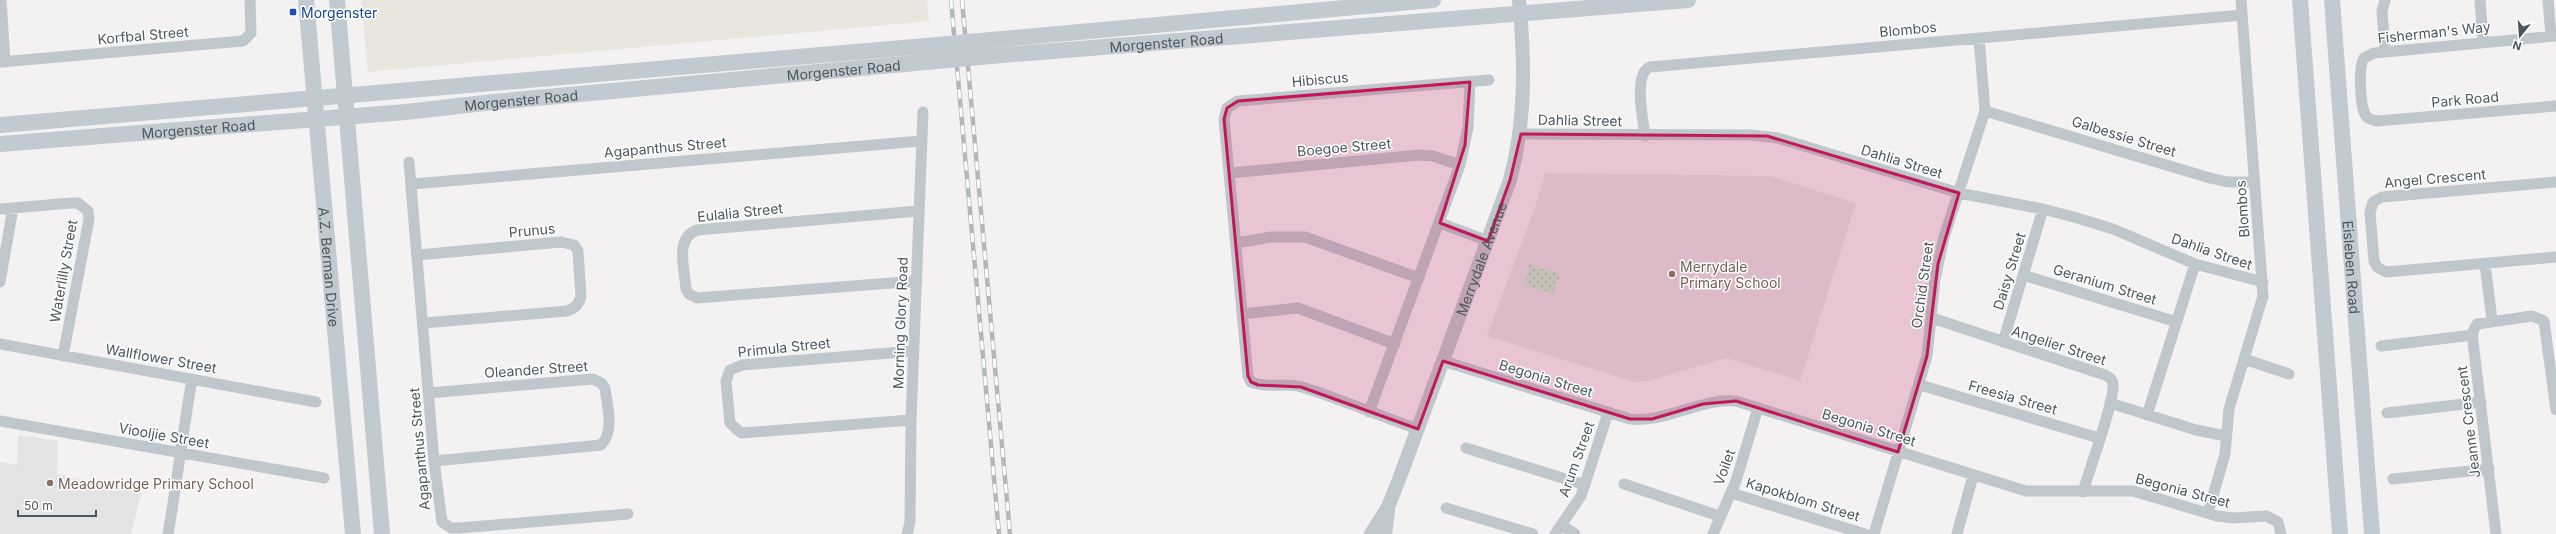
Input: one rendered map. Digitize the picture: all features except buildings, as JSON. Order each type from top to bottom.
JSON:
[{"type":"main road","name":"A.Z. Berman Drive","points":[[306,0],[353,534]]},
{"type":"main road","points":[[337,0],[382,534]]},
{"type":"main road","name":"Morgenster Road","points":[[0,144],[346,117],[926,62],[991,48],[1433,0]]},
{"type":"main road","name":"Morgenster Road","points":[[0,125],[926,46],[991,48],[1520,7],[1688,0]]},
{"type":"main road","points":[[2300,0],[2340,534]]},
{"type":"main road","name":"Eisleben Road","points":[[2332,0],[2372,534]]},
{"type":"street","points":[[1,0],[3,62]]},
{"type":"street","name":"Korfbal Street","points":[[3,62],[243,41],[251,33],[250,0]]},
{"type":"street","name":"Blombos","points":[[2208,513],[2226,454],[2229,409],[2261,305],[2263,282],[2241,0]]},
{"type":"street","points":[[2385,0],[2382,11],[2385,51]]},
{"type":"street","points":[[2480,0],[2483,42]]},
{"type":"street","points":[[2548,0],[2553,36]]},
{"type":"street","name":"Merrydale Avenue","points":[[1372,534],[1388,507],[1510,180],[1521,134],[1524,77],[1520,7]]},
{"type":"street","name":"Blombos","points":[[1645,136],[1640,82],[1643,72],[1650,67],[2242,15]]},
{"type":"street","name":"Fisherman's Way","points":[[2377,122],[2368,118],[2363,110],[2361,69],[2364,58],[2374,53],[2553,36]]},
{"type":"street","name":"Orchid Street","points":[[1874,534],[1898,452],[1920,385],[1927,356],[1938,264],[1944,236],[1985,111],[1979,38]]},
{"type":"street","name":"Hibiscus","points":[[1418,429],[1301,386],[1280,384],[1258,385],[1251,382],[1248,376],[1224,118],[1227,108],[1238,101],[1489,80]]},
{"type":"street","points":[[1369,412],[1440,223],[1460,165],[1468,127],[1470,82]]},
{"type":"street","name":"Park Road","points":[[2377,122],[2556,106]]},
{"type":"street","name":"Galbessie Street","points":[[1985,111],[2210,178],[2228,182],[2255,182]]},
{"type":"street","name":"Morning Glory Road","points":[[907,534],[910,522],[911,420],[923,112]]},
{"type":"street","name":"Dahlia Street","points":[[1521,134],[1645,136],[1751,135],[1778,138],[1959,193],[2043,208],[2113,229],[2195,264],[2263,282]]},
{"type":"street","name":"Agapanthus Street","points":[[412,184],[921,141]]},
{"type":"street","name":"Boegoe Street","points":[[1230,173],[1419,155],[1433,156],[1460,165]]},
{"type":"street","name":"Agapanthus Street","points":[[409,162],[424,323],[434,461],[440,518],[444,525],[459,528],[521,529],[628,514]]},
{"type":"street","name":"Angel Crescent","points":[[2556,182],[2382,197],[2371,205],[2374,261],[2383,271],[2485,264],[2556,257]]},
{"type":"street","name":"Waterlilly Street","points":[[0,209],[71,202],[78,204],[88,211],[89,219],[63,356]]},
{"type":"street","points":[[0,282],[13,208]]},
{"type":"street","name":"Daisy Street","points":[[2003,342],[2043,208]]},
{"type":"street","name":"Eulalia Street","points":[[917,281],[697,298],[690,294],[686,289],[683,245],[686,236],[697,230],[918,211]]},
{"type":"street","points":[[1440,223],[1488,241]]},
{"type":"street","points":[[1236,242],[1278,237],[1305,237],[1419,278]]},
{"type":"street","name":"Prunus","points":[[418,256],[562,242],[574,245],[578,251],[581,296],[579,303],[574,308],[424,323]]},
{"type":"street","points":[[2147,415],[2195,264]]},
{"type":"street","points":[[2485,264],[2492,320]]},
{"type":"street","name":"Geranium Street","points":[[2023,275],[2177,322]]},
{"type":"street","points":[[1242,314],[1298,308],[1395,344]]},
{"type":"street","points":[[2380,346],[2473,335],[2477,324],[2492,320],[2532,316],[2544,320],[2556,410]]},
{"type":"street","name":"Angelier Street","points":[[1932,318],[2105,375],[2113,383],[2110,403],[2083,492]]},
{"type":"street","name":"Jeanne Crescent","points":[[2473,335],[2496,534]]},
{"type":"street","name":"Wallflower Street","points":[[0,344],[316,402]]},
{"type":"street","name":"Primula Street","points":[[911,420],[741,433],[730,424],[726,381],[730,370],[742,365],[914,351]]},
{"type":"street","points":[[2244,359],[2289,374]]},
{"type":"street","name":"Begonia Street","points":[[1443,361],[1630,420],[1652,419],[1719,401],[1736,401],[2026,491],[2133,491],[2225,518],[2266,516],[2278,522],[2282,534]]},
{"type":"street","points":[[168,534],[179,469],[178,454],[192,379]]},
{"type":"street","name":"Oleander Street","points":[[429,393],[593,379],[601,383],[605,388],[609,431],[607,439],[601,445],[434,461]]},
{"type":"street","name":"Freesia Street","points":[[1920,385],[2099,438]]},
{"type":"street","points":[[2387,412],[2481,402]]},
{"type":"street","points":[[2110,403],[2196,430],[2226,436]]},
{"type":"street","name":"Voilet","points":[[1713,534],[1719,516],[1731,493],[1758,408]]},
{"type":"street","name":"Arum Street","points":[[1558,530],[1575,506],[1585,486],[1608,413]]},
{"type":"street","name":"Viooljie Street","points":[[0,421],[178,454],[324,478]]},
{"type":"street","points":[[1466,448],[1585,486]]},
{"type":"street","points":[[2393,479],[2489,469]]},
{"type":"street","points":[[1957,534],[1974,476]]},
{"type":"street","points":[[1624,484],[1719,516]]},
{"type":"street","name":"Kapokblom Street","points":[[1731,493],[1865,534]]},
{"type":"street","name":"Merrydale Avenue","points":[[1385,534],[1388,507]]},
{"type":"street","points":[[1446,508],[1533,534]]},
{"type":"street","points":[[1558,530],[1575,534]]},
{"type":"highlighted area","points":[[1470,82],[1465,145],[1440,223],[1488,241],[1510,180],[1521,134],[1767,136],[1959,193],[1938,264],[1927,356],[1898,452],[1736,401],[1703,404],[1652,419],[1630,419],[1443,361],[1418,429],[1301,387],[1258,385],[1251,382],[1248,376],[1224,119],[1227,108],[1238,101]]},
{"type":"shaded area","points":[[361,0],[927,0],[929,21],[368,72]]},
{"type":"shaded area","name":"Merrydale Primary School","points":[[1545,173],[1770,176],[1856,203],[1800,381],[1727,358],[1647,381],[1635,382],[1487,336],[1535,207]]},
{"type":"shaded area","name":"Meadowridge Primary School","points":[[18,435],[58,441],[57,474],[141,493],[131,534],[0,534],[0,462],[17,465]]},
{"type":"green space","points":[[1530,264],[1560,274],[1553,294],[1524,285]]},
{"type":"railway","points":[[951,0],[999,534]]},
{"type":"railway","points":[[962,0],[1010,534]]},
{"type":"place","name":"Morgenster","points":[[293,12]]},
{"type":"place","name":"Merrydale Primary School","points":[[1672,274]]},
{"type":"place","name":"Meadowridge Primary School","points":[[50,483]]}]
